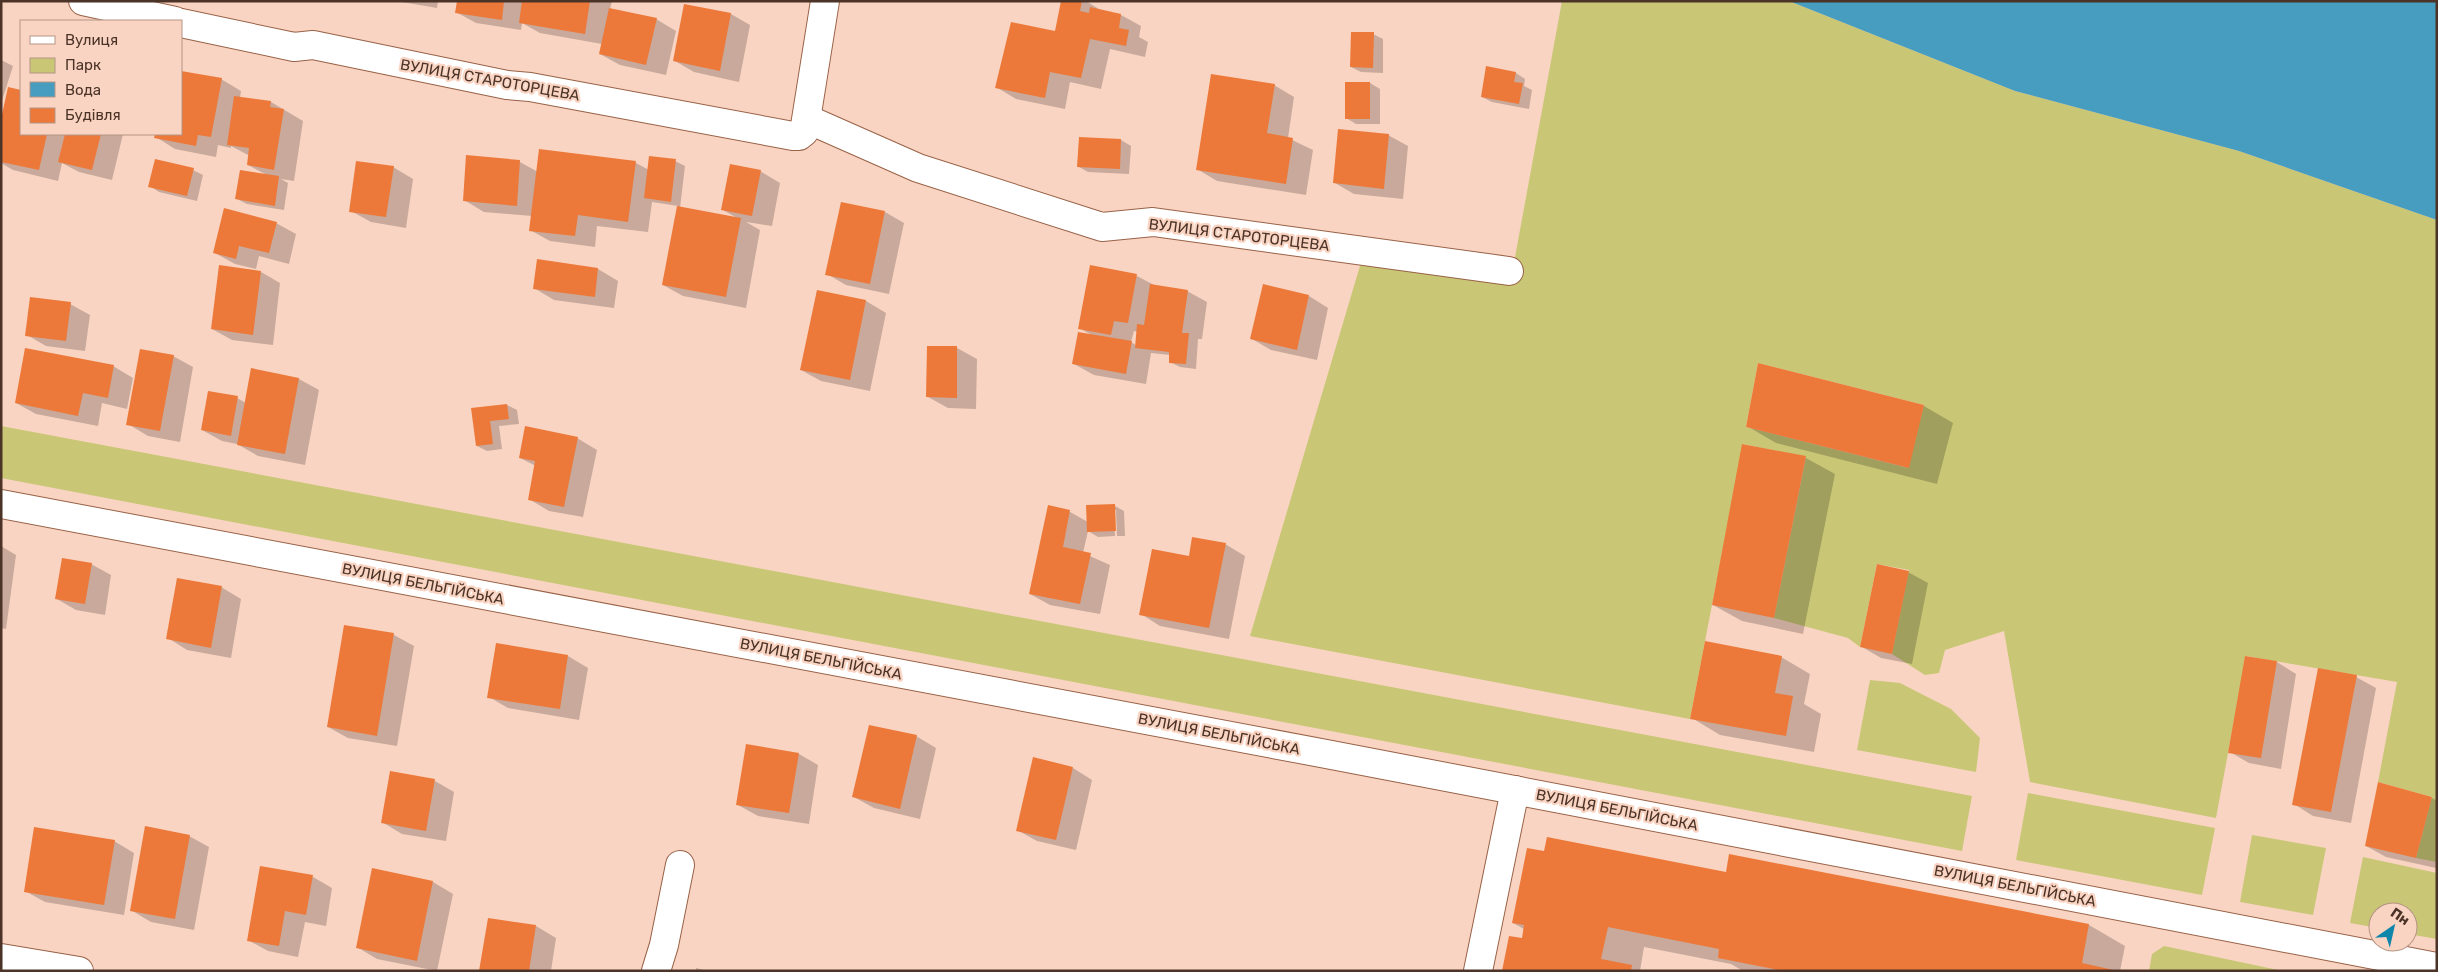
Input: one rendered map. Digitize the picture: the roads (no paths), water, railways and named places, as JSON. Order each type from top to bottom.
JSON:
[{"type":"street","points":[[83,1],[170,20]]},
{"type":"street","points":[[803,127],[825,1]]},
{"type":"street","name":"ВУЛИЦЯ СТАРОТОРЦЕВА","points":[[182,23],[294,47],[313,45],[507,85],[803,127],[918,168],[1102,227],[1153,222],[1509,271]]},
{"type":"street","name":"ВУЛИЦЯ БЕЛЬГІЙСЬКА","points":[[1,504],[1515,790],[2437,967]]},
{"type":"street","points":[[1478,971],[1515,790]]},
{"type":"street","points":[[656,971],[664,945],[680,865]]},
{"type":"street","points":[[1,958],[79,971]]},
{"type":"water","points":[[1789,1],[2437,1],[2437,220],[2239,151],[2015,91]]}]
